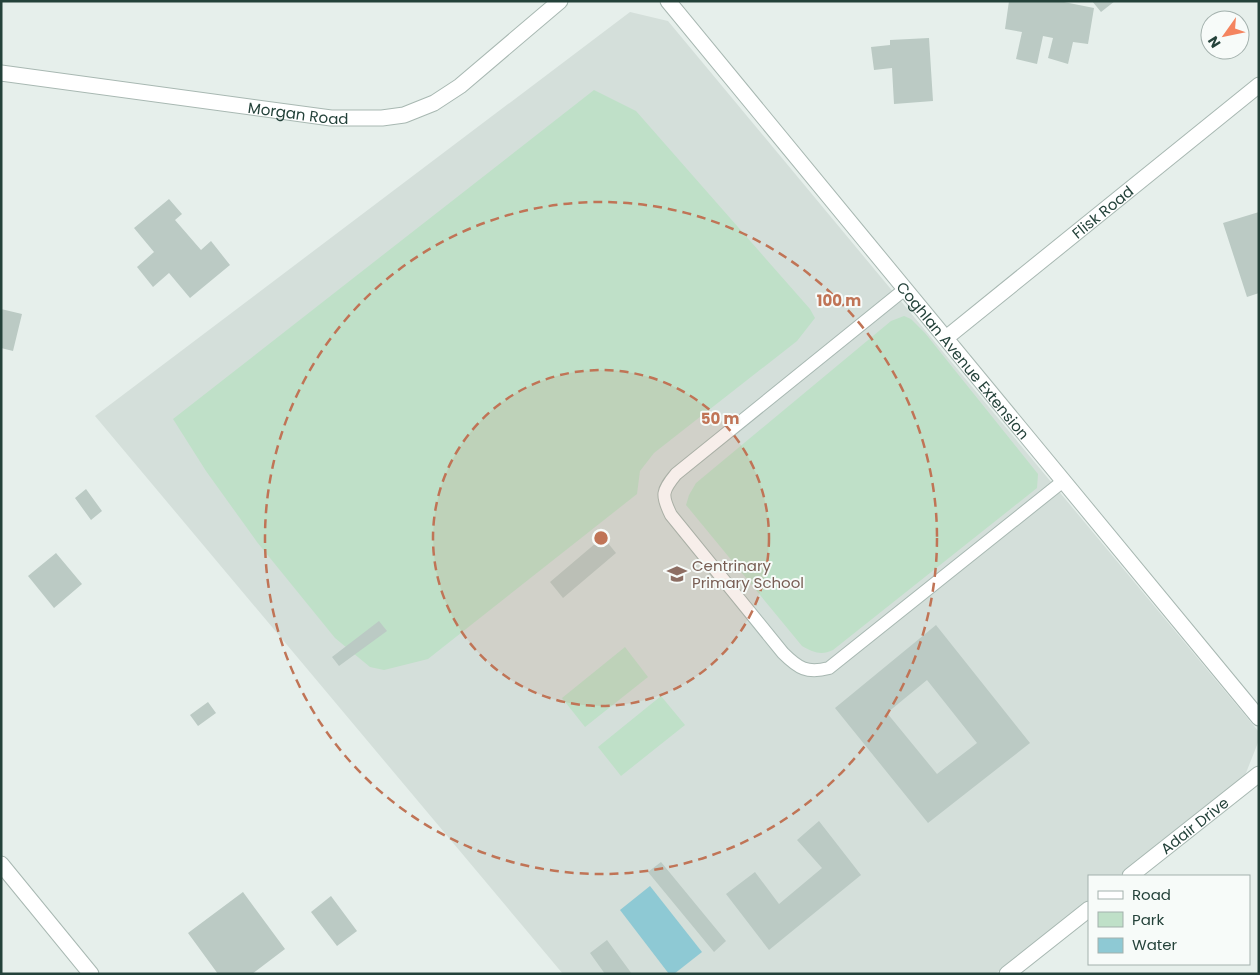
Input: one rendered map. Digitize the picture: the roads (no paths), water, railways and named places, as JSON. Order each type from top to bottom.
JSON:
[{"type":"street","name":"Morgan Road","points":[[1,73],[331,118],[382,118],[404,115],[434,104],[460,86],[560,1]]},
{"type":"street","name":"Coghlan Avenue Extension","points":[[668,1],[946,338],[1062,482],[1259,718]]},
{"type":"street","name":"Flisk Road","points":[[946,338],[1259,85]]},
{"type":"street","name":"Adair Drive","points":[[1131,875],[1259,774]]},
{"type":"street","points":[[1,864],[91,974]]},
{"type":"street","points":[[1007,974],[1088,910]]},
{"type":"lane","points":[[905,289],[676,474],[668,484],[664,491],[664,501],[671,515],[708,561],[783,653],[792,662],[814,672],[828,668],[1062,482]]},
{"type":"water","points":[[650,886],[702,952],[674,974],[669,974],[620,910]]},
{"type":"place","name":"Centrinary Primary School","points":[[677,574]]}]
